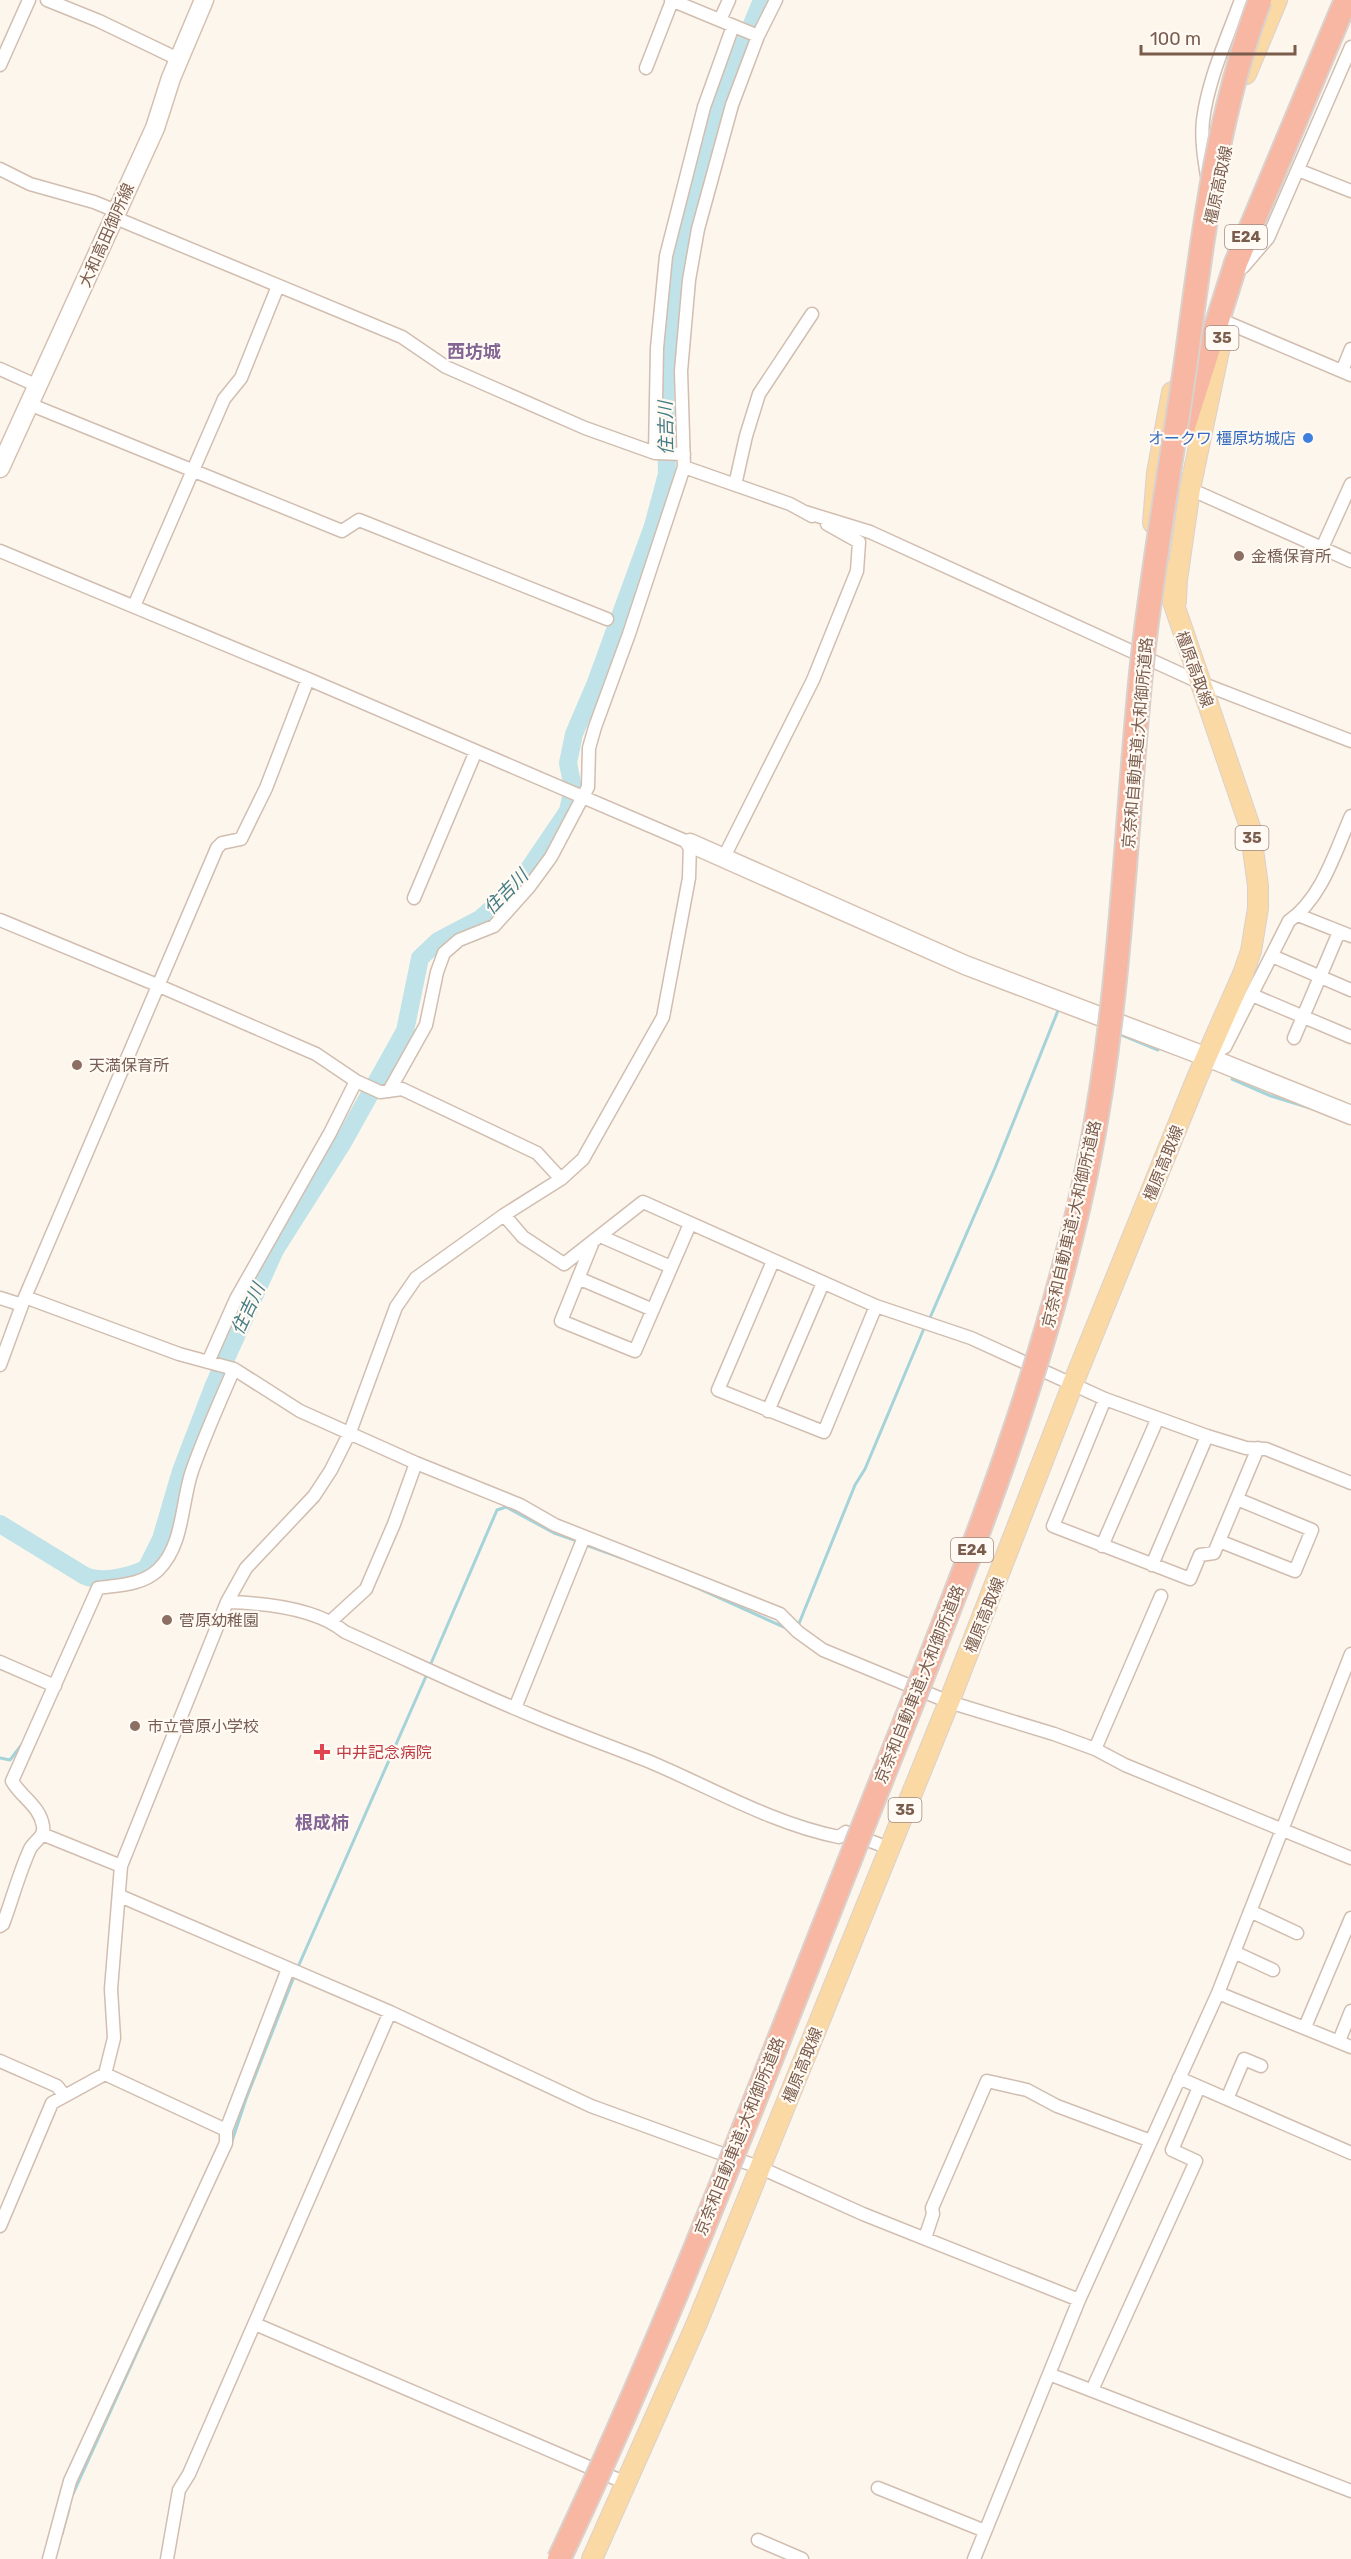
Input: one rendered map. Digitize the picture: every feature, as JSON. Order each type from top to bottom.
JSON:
[{"type":"highway","points":[[1245,61],[1250,0]]},
{"type":"highway","name":"E24","points":[[1168,483],[1209,192],[1219,141],[1245,61],[1260,0]]},
{"type":"highway","points":[[1286,146],[1335,0]]},
{"type":"highway","name":"E24","points":[[1168,483],[1215,323],[1236,263],[1346,0]]},
{"type":"highway","name":"京奈和自動車道;大和御所道路","points":[[559,2559],[649,2356],[737,2144],[974,1546],[1046,1334],[1073,1229],[1102,1083],[1121,927],[1141,674],[1168,483]]},
{"type":"main road","name":"橿原高取線","points":[[592,2559],[697,2323],[761,2168],[949,1702],[1072,1386],[1251,951],[1257,918],[1258,886],[1250,826],[1178,622],[1154,543],[1153,500],[1166,418],[1245,61],[1277,0]]},
{"type":"main road","name":"橿原高取線","points":[[1178,622],[1177,580],[1190,489],[1202,422],[1226,322],[1243,267],[1351,15]]},
{"type":"street","points":[[47,0],[82,13],[178,59]]},
{"type":"street","points":[[82,13],[87,0]]},
{"type":"street","name":"大和高田御所線","points":[[0,468],[114,214],[156,128],[178,59],[204,0]]},
{"type":"street","points":[[646,68],[672,0],[758,36]]},
{"type":"street","points":[[720,20],[729,0]]},
{"type":"street","points":[[389,1091],[426,1025],[444,953],[459,940],[494,926],[515,903],[552,857],[588,787],[589,748],[595,727],[629,634],[684,460],[681,425],[681,371],[689,280],[696,240],[721,140],[758,36],[776,0]]},
{"type":"street","points":[[1212,216],[1202,144],[1203,120],[1209,93],[1241,0]]},
{"type":"street","points":[[0,65],[24,2]]},
{"type":"street","points":[[656,453],[657,348],[666,256],[704,107],[733,26]]},
{"type":"street","points":[[1243,267],[1268,238],[1351,47]]},
{"type":"street","points":[[0,169],[30,184],[94,202],[114,214],[278,286],[402,337],[456,371],[585,428],[656,453],[684,460],[735,486],[805,512],[870,532],[1201,683],[1351,741]]},
{"type":"street","points":[[1298,170],[1351,190]]},
{"type":"street","points":[[134,606],[224,399],[241,378],[278,286]]},
{"type":"street","points":[[735,486],[746,436],[759,394],[812,314]]},
{"type":"street","points":[[1226,322],[1346,373],[1351,349]]},
{"type":"street","points":[[0,369],[38,386]]},
{"type":"street","points":[[29,404],[342,531],[358,520],[608,619]]},
{"type":"street","points":[[1322,548],[1351,484]]},
{"type":"street","points":[[1190,489],[1351,561]]},
{"type":"street","points":[[724,857],[813,680],[857,571],[859,542],[805,512]]},
{"type":"street","points":[[0,551],[308,679],[724,857],[965,966],[1207,1057],[1351,1115]]},
{"type":"street","points":[[0,1365],[23,1301],[217,848],[222,843],[241,839],[266,788],[308,679]]},
{"type":"street","points":[[414,898],[476,751]]},
{"type":"street","points":[[1207,1057],[1225,1047],[1289,921],[1298,915],[1319,888],[1351,816]]},
{"type":"street","points":[[0,2226],[51,2103],[105,2074],[114,2038],[111,1989],[121,1866],[227,1602],[246,1568],[314,1496],[350,1432],[396,1307],[416,1278],[504,1215],[561,1179],[583,1159],[663,1017],[689,878],[690,843]]},
{"type":"street","points":[[1294,1038],[1320,976],[1345,934],[1298,915]]},
{"type":"street","points":[[0,920],[157,984],[316,1054],[356,1081],[380,1092],[402,1089],[537,1152],[561,1179]]},
{"type":"street","points":[[1272,956],[1351,990]]},
{"type":"street","points":[[1252,995],[1351,1037]]},
{"type":"street","points":[[208,1362],[236,1299],[330,1133],[356,1081]]},
{"type":"street","points":[[504,1215],[523,1237],[564,1264],[643,1202],[876,1306],[971,1338],[1072,1386],[1157,1420],[1246,1448],[1266,1449],[1351,1482]]},
{"type":"street","points":[[597,1239],[561,1321],[635,1351],[690,1224]]},
{"type":"street","points":[[597,1239],[671,1267]]},
{"type":"street","points":[[773,1261],[718,1389],[768,1411],[824,1432],[876,1306]]},
{"type":"street","points":[[578,1278],[653,1310]]},
{"type":"street","points":[[768,1411],[823,1283]]},
{"type":"street","points":[[0,1298],[23,1301],[179,1354],[234,1369],[300,1410],[416,1463],[520,1505],[582,1541],[669,1569],[780,1614],[823,1650],[949,1702],[1095,1749],[1125,1765],[1351,1858]]},
{"type":"street","points":[[0,1926],[3,1924],[31,1847],[42,1834],[43,1826],[36,1808],[18,1793],[12,1781],[98,1588],[137,1582],[156,1572],[167,1560],[176,1540],[191,1474],[234,1369]]},
{"type":"street","points":[[1106,1399],[1053,1526],[1190,1579],[1200,1555],[1214,1552],[1258,1448]]},
{"type":"street","points":[[1102,1546],[1157,1420]]},
{"type":"street","points":[[1152,1565],[1207,1436]]},
{"type":"street","points":[[332,1621],[366,1589],[394,1524],[416,1463]]},
{"type":"street","points":[[1219,1541],[1295,1571],[1312,1530],[1237,1499]]},
{"type":"street","points":[[515,1708],[582,1541]]},
{"type":"street","points":[[1095,1749],[1161,1596]]},
{"type":"street","points":[[227,1602],[263,1603],[332,1621],[345,1632],[428,1670],[650,1762],[714,1792],[819,1833],[839,1837],[846,1832],[889,1848]]},
{"type":"street","points":[[974,2559],[1079,2300],[1218,1993],[1351,1654]]},
{"type":"street","points":[[0,1662],[55,1686]]},
{"type":"street","points":[[42,1834],[121,1866]]},
{"type":"street","points":[[120,1896],[176,1918],[293,1972],[390,2012],[591,2106],[761,2168],[863,2214],[1079,2300]]},
{"type":"street","points":[[1250,1911],[1297,1933]]},
{"type":"street","points":[[1305,2027],[1351,1918]]},
{"type":"street","points":[[1234,1952],[1273,1970]]},
{"type":"street","points":[[50,2559],[70,2481],[226,2143],[226,2130],[293,1972]]},
{"type":"street","points":[[1218,1993],[1351,2047]]},
{"type":"street","points":[[1339,2041],[1351,2011]]},
{"type":"street","points":[[168,2559],[179,2490],[189,2474],[390,2012]]},
{"type":"street","points":[[1227,2099],[1244,2059],[1261,2066]]},
{"type":"street","points":[[0,2061],[57,2086],[64,2095]]},
{"type":"street","points":[[105,2074],[226,2130]]},
{"type":"street","points":[[1179,2078],[1351,2153]]},
{"type":"street","points":[[925,2238],[933,2214],[932,2208],[987,2081],[1027,2090],[1057,2106],[1151,2141]]},
{"type":"street","points":[[1092,2390],[1196,2162],[1172,2150],[1200,2087]]},
{"type":"street","points":[[255,2324],[626,2483]]},
{"type":"street","points":[[1049,2374],[1351,2491]]},
{"type":"street","points":[[878,2488],[986,2531]]},
{"type":"street","points":[[758,2540],[802,2559]]},
{"type":"waterway","name":"住吉川","points":[[0,1524],[85,1576],[99,1579],[116,1578],[146,1569],[161,1539],[181,1471],[214,1385],[275,1250],[342,1144],[405,1031],[420,958],[438,941],[480,919],[505,897],[526,873],[568,811],[573,788],[568,763],[574,734],[595,685],[653,526],[667,474],[665,384],[671,307],[682,243],[718,107],[762,0]]},
{"type":"waterway","points":[[929,1320],[995,1168],[1059,1008]]},
{"type":"waterway","points":[[1117,1033],[1158,1050]]},
{"type":"waterway","points":[[1232,1079],[1271,1096],[1310,1108]]},
{"type":"waterway","points":[[798,1626],[855,1485],[865,1469],[925,1326]]},
{"type":"waterway","points":[[429,1668],[497,1510],[506,1507],[554,1533],[577,1541]]},
{"type":"waterway","points":[[583,1544],[622,1558]]},
{"type":"waterway","points":[[91,1589],[95,1580]]},
{"type":"waterway","points":[[684,1582],[788,1629]]},
{"type":"waterway","points":[[298,1967],[427,1674]]},
{"type":"waterway","points":[[0,1758],[10,1760],[23,1743]]},
{"type":"waterway","points":[[230,2147],[246,2099],[295,1974]]},
{"type":"waterway","points":[[73,2494],[215,2180]]},
{"type":"waterway","points":[[62,2534],[69,2509]]},
{"type":"place","name":"オークワ 橿原坊城店","points":[[1308,438]]},
{"type":"place","name":"金橋保育所","points":[[1239,556]]},
{"type":"place","name":"天満保育所","points":[[77,1065]]},
{"type":"place","name":"菅原幼稚園","points":[[167,1620]]},
{"type":"place","name":"市立菅原小学校","points":[[135,1726]]},
{"type":"place","name":"中井記念病院","points":[[322,1752]]},
{"type":"district","name":"西坊城","points":[[474,352]]},
{"type":"district","name":"根成柿","points":[[322,1823]]}]
